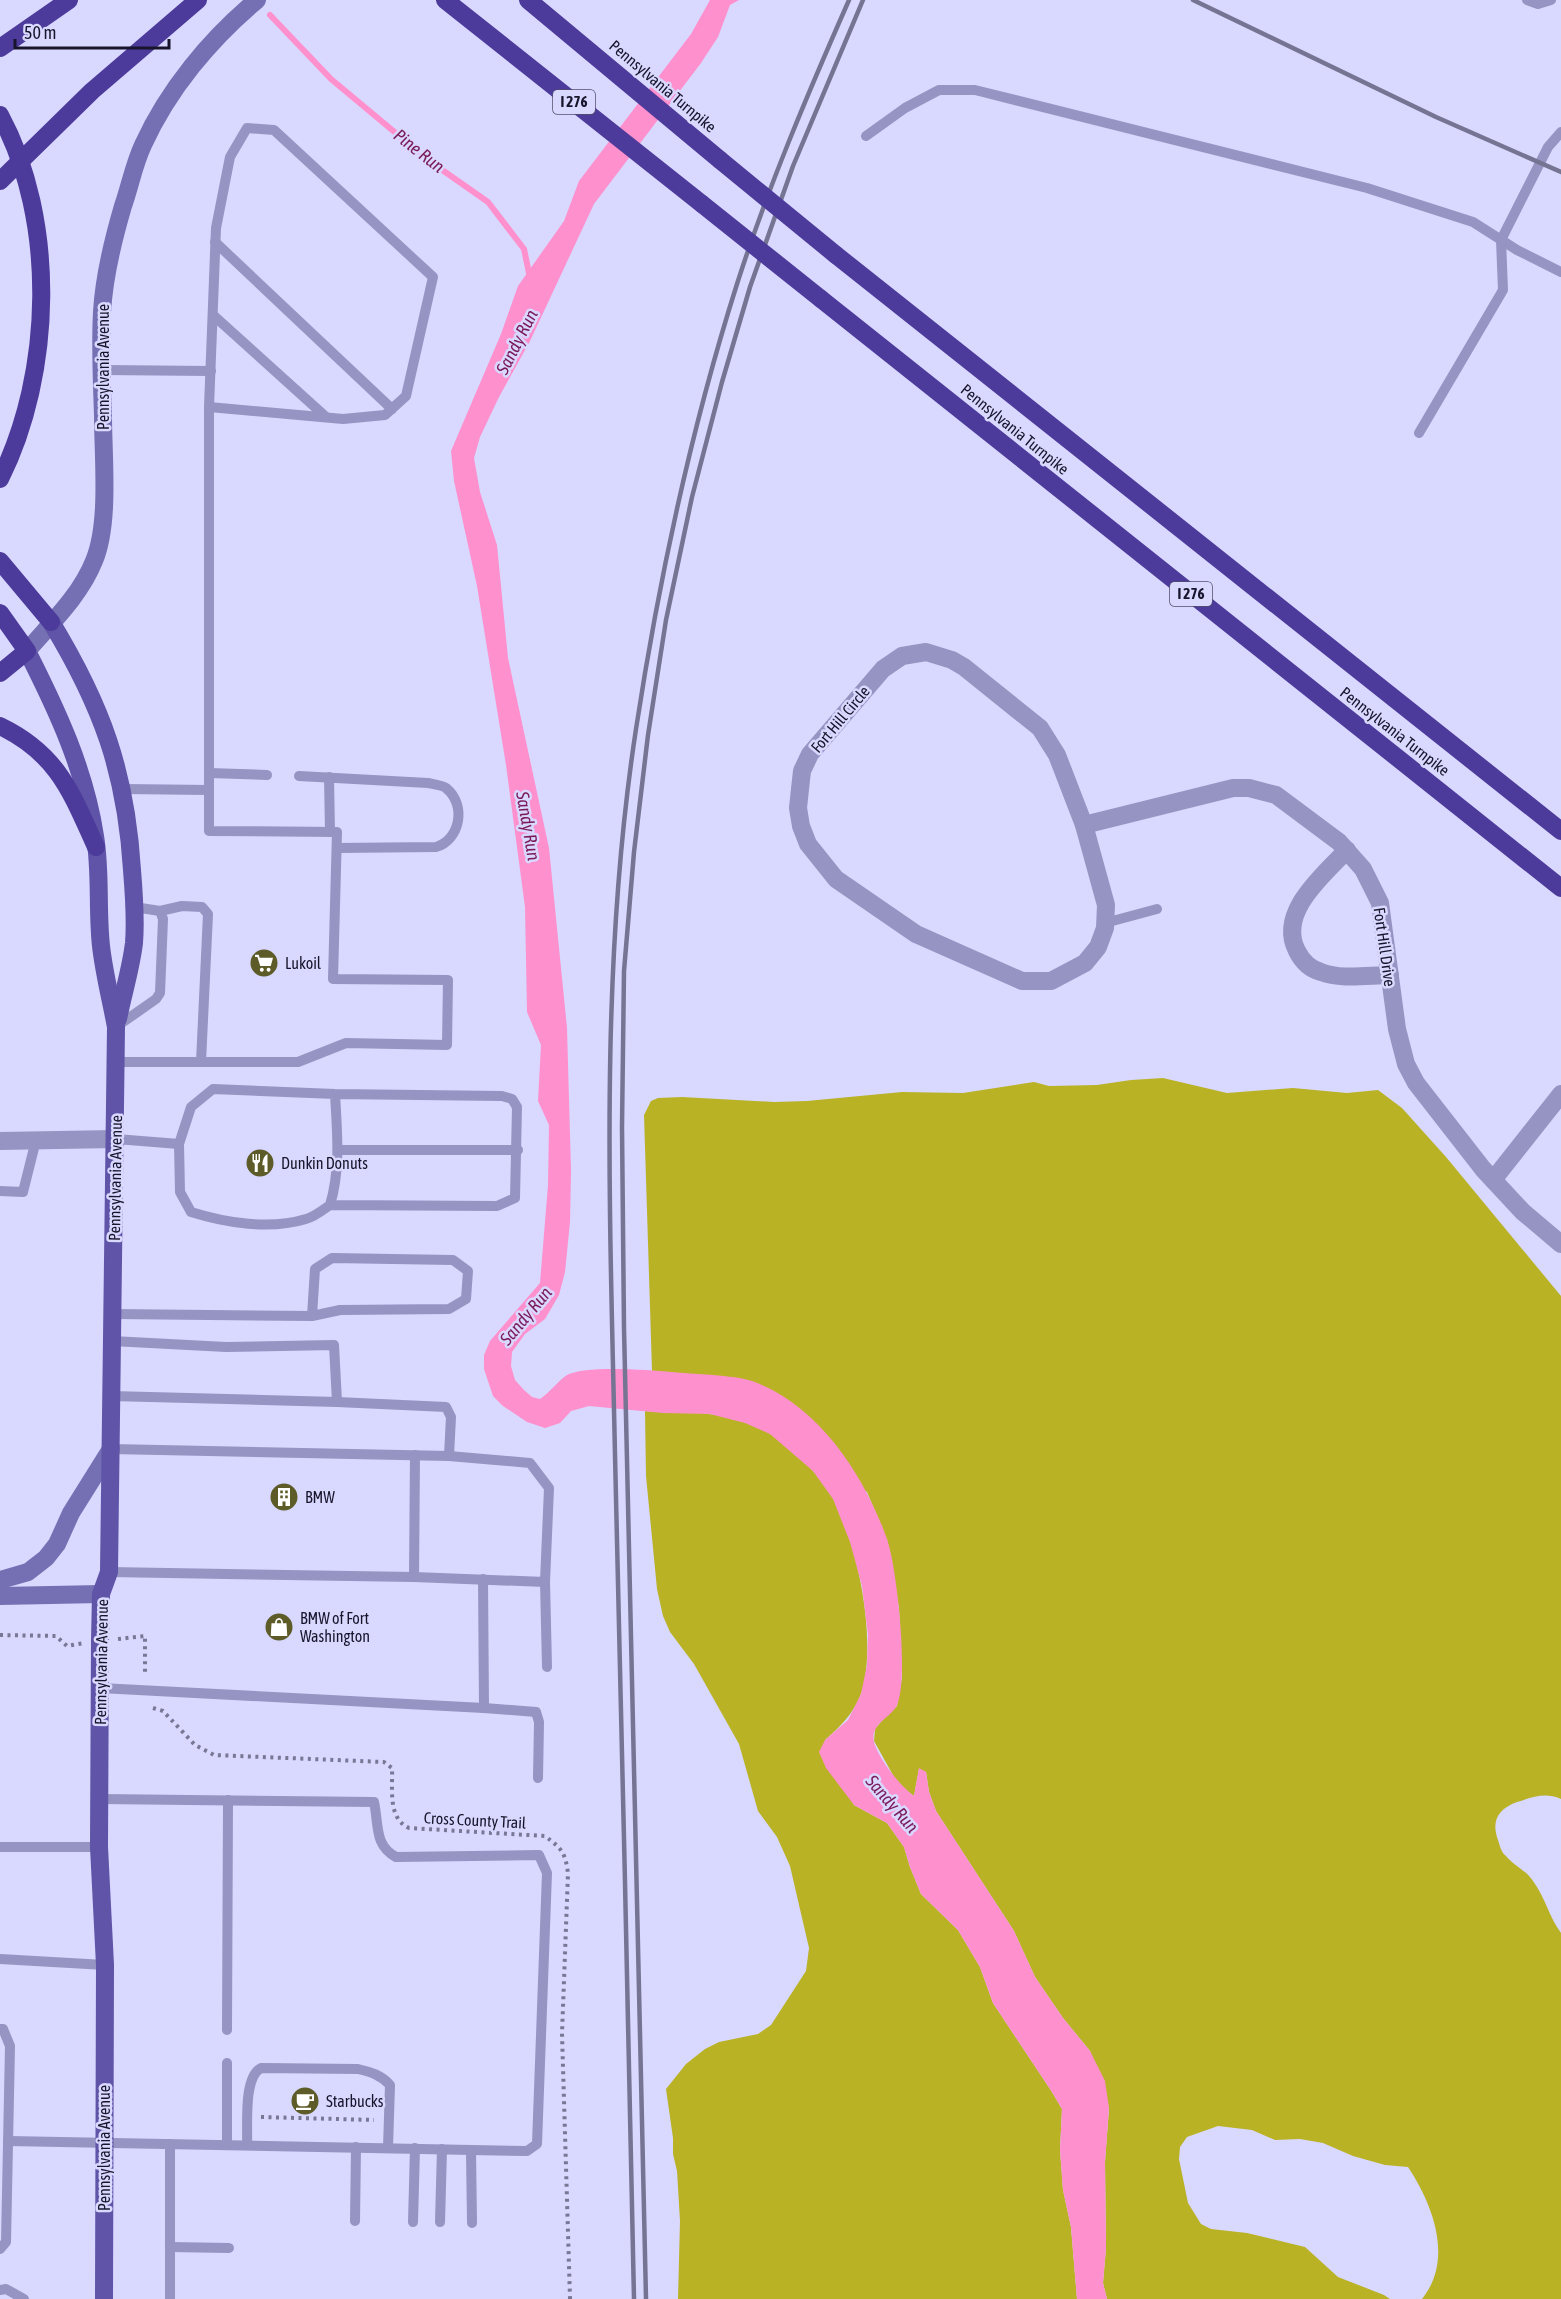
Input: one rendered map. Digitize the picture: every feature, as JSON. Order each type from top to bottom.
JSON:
[{"type":"highway","points":[[0,43],[69,0]]},
{"type":"highway","points":[[0,48],[69,0]]},
{"type":"highway","points":[[0,181],[92,91],[198,0]]},
{"type":"highway","name":"Pennsylvania Turnpike","points":[[445,0],[1561,888]]},
{"type":"highway","name":"Pennsylvania Turnpike","points":[[528,0],[836,255],[1561,831]]},
{"type":"highway","points":[[0,115],[15,146],[33,209],[40,266],[41,301],[36,358],[28,406],[14,449],[0,479]]},
{"type":"highway","points":[[0,561],[51,622]]},
{"type":"highway","points":[[0,613],[27,651],[0,674]]},
{"type":"highway","points":[[0,726],[25,739],[56,768],[73,796],[96,847]]},
{"type":"main road","name":"Pennsylvania Avenue","points":[[104,2299],[105,1965],[99,1847],[100,1688],[101,1594],[109,1572],[116,1027],[101,945],[96,847],[77,762],[63,724],[27,651],[71,600],[84,581],[98,547],[103,500],[102,312],[106,273],[141,148],[153,124],[183,79],[237,16],[256,0]]},
{"type":"main road","name":"Pennsylvania Avenue","points":[[51,622],[96,705],[114,755],[123,789],[130,836],[134,944],[116,1027]]},
{"type":"main road","points":[[0,1580],[28,1572],[46,1558],[57,1544],[71,1514],[111,1449]]},
{"type":"main road","points":[[0,1596],[101,1594]]},
{"type":"street","name":"Fort Hill Circle","points":[[926,652],[952,660],[1040,728],[1057,755],[1084,825],[1106,905],[1105,923],[1098,947],[1084,963],[1051,981],[1035,982],[1022,981],[916,934],[836,879],[817,856],[805,835],[798,808],[802,771],[810,754],[883,669],[902,656],[926,652]]},
{"type":"street","name":"Fort Hill Drive","points":[[1084,825],[1233,788],[1249,788],[1276,795],[1347,850],[1363,869],[1380,903],[1397,1029],[1406,1064],[1416,1083],[1493,1180],[1523,1212],[1561,1244]]},
{"type":"street","points":[[1347,850],[1305,896],[1294,919],[1292,929],[1296,950],[1306,964],[1321,973],[1390,975]]},
{"type":"street","points":[[1493,1180],[1561,1094]]},
{"type":"street","points":[[0,1141],[116,1139]]},
{"type":"lane","points":[[1527,0],[1538,4],[1551,0]]},
{"type":"lane","points":[[866,136],[905,108],[939,90],[975,90],[1367,188],[1473,222],[1517,250],[1561,272]]},
{"type":"lane","points":[[116,1062],[298,1062],[346,1043],[447,1045],[448,980],[333,979],[337,832],[209,831],[209,408],[216,228],[230,157],[247,128],[274,130],[433,277],[406,396],[385,415],[343,419],[209,408]]},
{"type":"lane","points":[[1419,433],[1503,290],[1501,240],[1548,147],[1561,132]]},
{"type":"lane","points":[[215,242],[392,409]]},
{"type":"lane","points":[[213,315],[326,418]]},
{"type":"lane","points":[[102,370],[211,371]]},
{"type":"lane","points":[[209,773],[267,775]]},
{"type":"lane","points":[[299,776],[428,783],[445,787],[455,799],[459,819],[453,836],[446,844],[436,847],[337,848]]},
{"type":"lane","points":[[329,777],[330,832]]},
{"type":"lane","points":[[123,789],[209,790]]},
{"type":"lane","points":[[134,907],[160,911],[182,906],[202,908],[208,914],[201,1062]]},
{"type":"lane","points":[[1105,923],[1157,909]]},
{"type":"lane","points":[[116,1027],[156,999],[160,993],[163,919],[160,911]]},
{"type":"lane","points":[[213,1089],[335,1094],[502,1096],[512,1099],[517,1107],[518,1150],[515,1198],[497,1206],[330,1205],[308,1219],[275,1224],[217,1221],[191,1212],[180,1192],[179,1144],[190,1107],[213,1089]]},
{"type":"lane","points":[[330,1205],[336,1186],[338,1150],[335,1094]]},
{"type":"lane","points":[[116,1139],[179,1144]]},
{"type":"lane","points":[[0,1191],[22,1192],[36,1140]]},
{"type":"lane","points":[[338,1150],[518,1150]]},
{"type":"lane","points":[[113,1314],[312,1316],[340,1310],[449,1309],[466,1299],[468,1272],[453,1260],[332,1258],[315,1269],[312,1316]]},
{"type":"lane","points":[[112,1341],[226,1347],[334,1345],[337,1402]]},
{"type":"lane","points":[[111,1396],[446,1407],[451,1417],[449,1456]]},
{"type":"lane","points":[[111,1449],[449,1456],[530,1463],[549,1488],[545,1581],[547,1667]]},
{"type":"lane","points":[[414,1577],[415,1455]]},
{"type":"lane","points":[[109,1572],[545,1581]]},
{"type":"lane","points":[[483,1579],[484,1708]]},
{"type":"lane","points":[[100,1688],[536,1712],[538,1778]]},
{"type":"lane","points":[[8,2141],[527,2151],[537,2144],[547,1873],[539,1856],[396,1857],[386,1851],[381,1844],[375,1802],[99,1799]]},
{"type":"lane","points":[[227,2030],[228,1800]]},
{"type":"lane","points":[[0,1847],[99,1847]]},
{"type":"lane","points":[[0,1959],[105,1965]]},
{"type":"lane","points":[[0,2029],[3,2029],[10,2046],[6,2242],[0,2249]]},
{"type":"lane","points":[[227,2063],[227,2145]]},
{"type":"lane","points":[[247,2145],[249,2088],[256,2070],[261,2067],[358,2069],[373,2072],[390,2085],[388,2148]]},
{"type":"lane","points":[[170,2144],[170,2299]]},
{"type":"lane","points":[[355,2220],[356,2147]]},
{"type":"lane","points":[[412,2222],[415,2148]]},
{"type":"lane","points":[[440,2222],[442,2149]]},
{"type":"lane","points":[[471,2150],[472,2223]]},
{"type":"lane","points":[[170,2247],[229,2248]]},
{"type":"lane","points":[[0,2290],[6,2289],[24,2299]]},
{"type":"path","points":[[0,1635],[56,1636],[67,1646]]},
{"type":"path","points":[[145,1691],[146,1636]]},
{"type":"path","name":"Cross County Trail","points":[[145,1691],[144,1706],[150,1706],[163,1712],[195,1745],[214,1755],[384,1762],[392,1768],[393,1810],[402,1825],[409,1828],[444,1831],[545,1836],[560,1847],[566,1855],[568,1873],[562,2034],[570,2299]]},
{"type":"path","points":[[256,2117],[374,2120]]},
{"type":"shaded area","points":[[1163,1078],[1227,1093],[1293,1088],[1347,1093],[1378,1090],[1402,1108],[1446,1157],[1561,1296],[1561,1799],[1544,1796],[1517,1802],[1501,1812],[1495,1827],[1503,1853],[1533,1881],[1561,1933],[1561,2299],[1422,2299],[1432,2283],[1437,2267],[1438,2250],[1432,2215],[1408,2167],[1385,2165],[1353,2156],[1323,2143],[1300,2139],[1275,2140],[1252,2130],[1218,2126],[1187,2137],[1180,2147],[1179,2159],[1188,2203],[1201,2224],[1211,2229],[1247,2233],[1305,2247],[1338,2277],[1390,2299],[1107,2299],[1103,2283],[1106,2248],[1105,2162],[1109,2108],[1090,2051],[1063,2018],[1035,1977],[1014,1931],[936,1811],[929,1792],[926,1772],[919,1769],[914,1796],[894,1777],[874,1741],[875,1729],[897,1706],[902,1677],[899,1608],[887,1540],[867,1492],[707,1376],[652,1371],[644,1115],[651,1101],[658,1098],[682,1097],[774,1102],[807,1101],[902,1092],[963,1093],[1034,1082],[1049,1086],[1097,1085]]},
{"type":"shaded area","points":[[645,1411],[716,1415],[762,1430],[796,1453],[821,1480],[833,1498],[850,1541],[857,1567],[863,1594],[867,1648],[866,1673],[858,1701],[846,1719],[825,1740],[854,1805],[887,1823],[904,1847],[921,1894],[958,1930],[980,1967],[993,2003],[1062,2109],[1060,2150],[1063,2190],[1071,2227],[1077,2299],[678,2299],[680,2221],[677,2171],[666,2089],[686,2064],[705,2049],[719,2042],[758,2034],[771,2025],[806,1971],[809,1948],[790,1866],[777,1837],[758,1811],[739,1744],[694,1664],[670,1632],[663,1616],[657,1589],[646,1476]]},
{"type":"water","name":"Sandy Run","points":[[710,0],[739,0],[730,5],[718,37],[701,63],[594,204],[530,341],[480,437],[474,458],[480,492],[497,545],[508,658],[549,848],[567,1028],[571,1171],[570,1222],[565,1272],[559,1295],[545,1319],[525,1334],[512,1352],[511,1366],[515,1380],[532,1397],[540,1399],[567,1375],[588,1370],[648,1370],[724,1376],[752,1381],[776,1392],[798,1407],[836,1445],[852,1467],[866,1491],[887,1539],[898,1597],[902,1648],[900,1691],[894,1710],[875,1730],[876,1749],[902,1786],[914,1796],[919,1768],[926,1772],[929,1792],[936,1811],[1014,1931],[1035,1977],[1063,2018],[1090,2051],[1105,2081],[1109,2108],[1105,2162],[1106,2248],[1103,2283],[1107,2299],[1077,2299],[1071,2227],[1063,2190],[1060,2150],[1062,2109],[993,2003],[980,1967],[958,1930],[921,1894],[904,1847],[887,1823],[854,1805],[826,1768],[819,1752],[825,1740],[848,1720],[861,1694],[867,1665],[868,1635],[862,1586],[850,1542],[833,1499],[813,1471],[770,1434],[745,1423],[710,1414],[663,1413],[589,1406],[571,1411],[560,1423],[545,1428],[527,1422],[503,1406],[493,1396],[484,1369],[484,1355],[490,1341],[540,1283],[548,1185],[549,1125],[538,1101],[541,1045],[527,1012],[525,907],[506,765],[477,586],[454,481],[451,451],[501,334],[518,286],[564,221],[579,181],[691,34]]},
{"type":"waterway","name":"Pine Run","points":[[270,15],[331,79],[428,160],[488,202],[524,249],[530,278]]},
{"type":"railway","points":[[634,2299],[610,1182],[612,1001],[616,910],[624,819],[636,729],[666,561],[691,449],[720,339],[775,176],[849,0]]},
{"type":"railway","points":[[646,2299],[624,1328],[622,1127],[624,971],[634,852],[648,735],[666,620],[692,497],[722,382],[750,287],[793,166],[863,0]]},
{"type":"railway","points":[[1193,0],[1436,117],[1561,172]]},
{"type":"place","name":"Lukoil","points":[[264,963]]},
{"type":"place","name":"Dunkin Donuts","points":[[260,1163]]},
{"type":"place","name":"BMW","points":[[284,1497]]},
{"type":"place","name":"BMW of Fort Washington","points":[[279,1627]]},
{"type":"place","name":"Starbucks","points":[[305,2101]]}]
